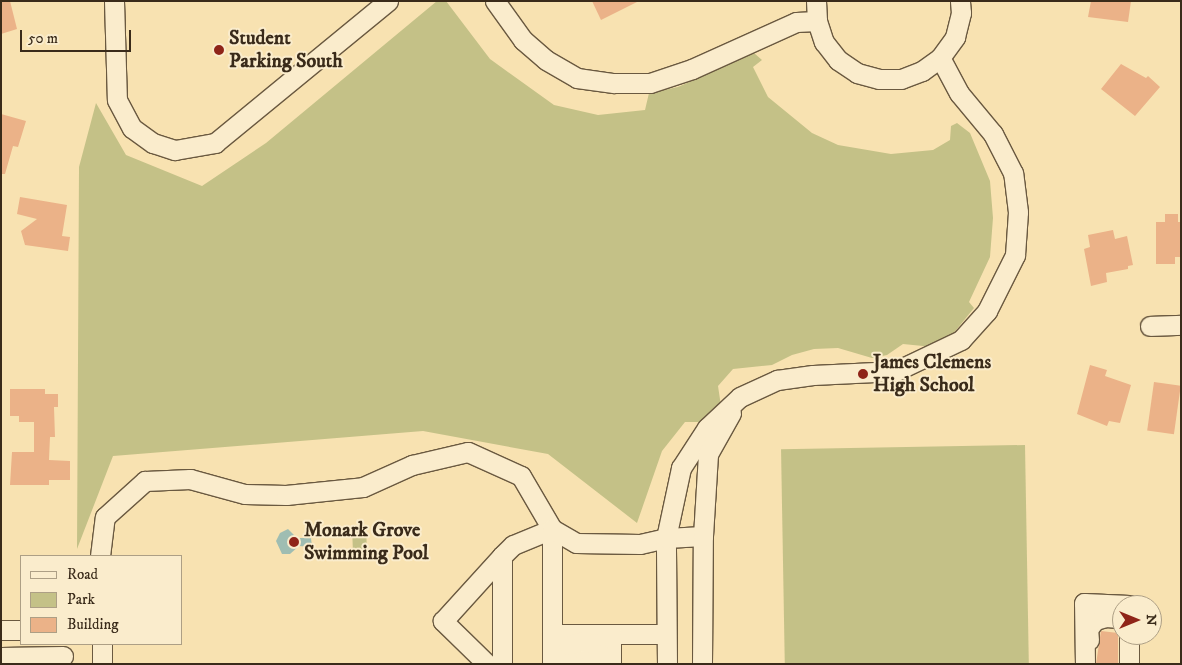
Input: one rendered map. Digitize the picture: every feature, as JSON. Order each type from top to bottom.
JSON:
[{"type":"street","points":[[114,1],[117,100],[132,128],[153,143],[175,150],[215,142],[388,1]]},
{"type":"street","points":[[495,1],[523,40],[546,60],[577,78],[614,83],[650,83],[692,69],[796,22],[816,21]]},
{"type":"street","points":[[816,1],[816,21],[824,42],[838,60],[864,75],[879,79],[901,79],[922,72],[940,58],[955,37],[961,13],[960,1]]},
{"type":"street","points":[[667,664],[666,538],[681,468],[707,428],[740,397],[777,380],[813,375],[896,371],[961,340],[987,311],[1015,255],[1018,212],[1012,173],[993,134],[959,93],[940,58]]},
{"type":"street","points":[[1150,326],[1181,325]]},
{"type":"street","points":[[702,664],[703,536],[708,454],[740,397]]},
{"type":"street","points":[[100,555],[106,517],[145,481],[190,479],[245,494],[286,495],[363,487],[412,465],[468,452],[521,476],[552,529],[576,543],[640,544],[666,538],[703,536]]},
{"type":"street","points":[[487,664],[443,620],[513,545],[552,529]]},
{"type":"street","points":[[552,529],[552,664]]},
{"type":"street","points":[[502,556],[502,664]]},
{"type":"street","points":[[1085,664],[1084,603],[1112,604]]},
{"type":"street","points":[[1089,664],[1088,629],[1095,620],[1106,617],[1112,619]]},
{"type":"street","points":[[1,630],[20,630]]},
{"type":"street","points":[[552,634],[666,634]]},
{"type":"street","points":[[611,634],[611,664]]},
{"type":"street","points":[[565,663],[569,645],[582,641],[594,643],[600,654],[599,664]]},
{"type":"street","points":[[102,645],[102,664]]},
{"type":"street","points":[[1129,645],[1129,664]]},
{"type":"street","points":[[1,657],[63,655]]},
{"type":"green space","points":[[437,1],[446,1],[490,59],[554,105],[598,115],[645,110],[649,93],[678,87],[754,53],[762,60],[753,67],[768,97],[812,133],[838,145],[891,154],[933,150],[950,140],[951,126],[957,123],[970,133],[990,181],[993,218],[990,257],[969,302],[974,308],[952,335],[933,347],[903,344],[887,355],[872,358],[838,348],[814,349],[792,355],[772,365],[733,369],[718,386],[721,406],[704,422],[685,422],[662,451],[637,523],[548,454],[423,431],[113,456],[77,549],[79,167],[96,103],[126,155],[202,186],[266,143]]},
{"type":"green space","points":[[1025,445],[1029,664],[785,664],[781,449]]},
{"type":"green space","points":[[352,525],[366,525],[367,555],[353,555]]},
{"type":"water","name":"Monark Grove Swimming Pool","points":[[288,529],[297,538],[311,538],[312,547],[299,546],[290,554],[282,554],[276,541],[280,533]]},
{"type":"building","points":[[1,1],[10,1],[17,29],[1,34]]},
{"type":"building","points":[[592,1],[639,1],[601,20]]},
{"type":"building","points":[[1091,1],[1131,1],[1128,22],[1088,17]]},
{"type":"building","points":[[1121,64],[1146,78],[1148,76],[1160,87],[1135,116],[1101,89]]},
{"type":"building","points":[[1,114],[26,121],[18,147],[13,146],[5,174],[1,174]]},
{"type":"building","points":[[20,197],[67,205],[62,236],[70,237],[68,251],[25,245],[21,231],[37,219],[17,214]]},
{"type":"building","points":[[1165,214],[1178,214],[1178,222],[1181,222],[1181,257],[1175,257],[1175,264],[1156,264],[1156,222],[1165,222]]},
{"type":"building","points":[[1113,230],[1115,239],[1127,236],[1133,265],[1128,266],[1128,269],[1106,273],[1107,282],[1091,286],[1084,249],[1090,247],[1088,235]]},
{"type":"building","points":[[1090,365],[1107,370],[1105,376],[1131,385],[1120,423],[1109,421],[1107,426],[1077,414]]},
{"type":"building","points":[[1154,382],[1181,386],[1174,434],[1147,431]]},
{"type":"building","points":[[10,389],[45,389],[45,394],[58,394],[58,407],[54,407],[55,437],[50,437],[49,460],[70,461],[70,480],[49,480],[49,485],[10,485],[12,452],[34,452],[34,422],[19,422],[19,416],[10,416]]},
{"type":"building","points":[[1101,631],[1112,632],[1112,645],[1118,645],[1118,664],[1096,664]]},
{"type":"place","name":"Student Parking South","points":[[219,50]]},
{"type":"place","name":"James Clemens High School","points":[[863,374]]},
{"type":"place","name":"Monark Grove Swimming Pool","points":[[294,542]]}]
